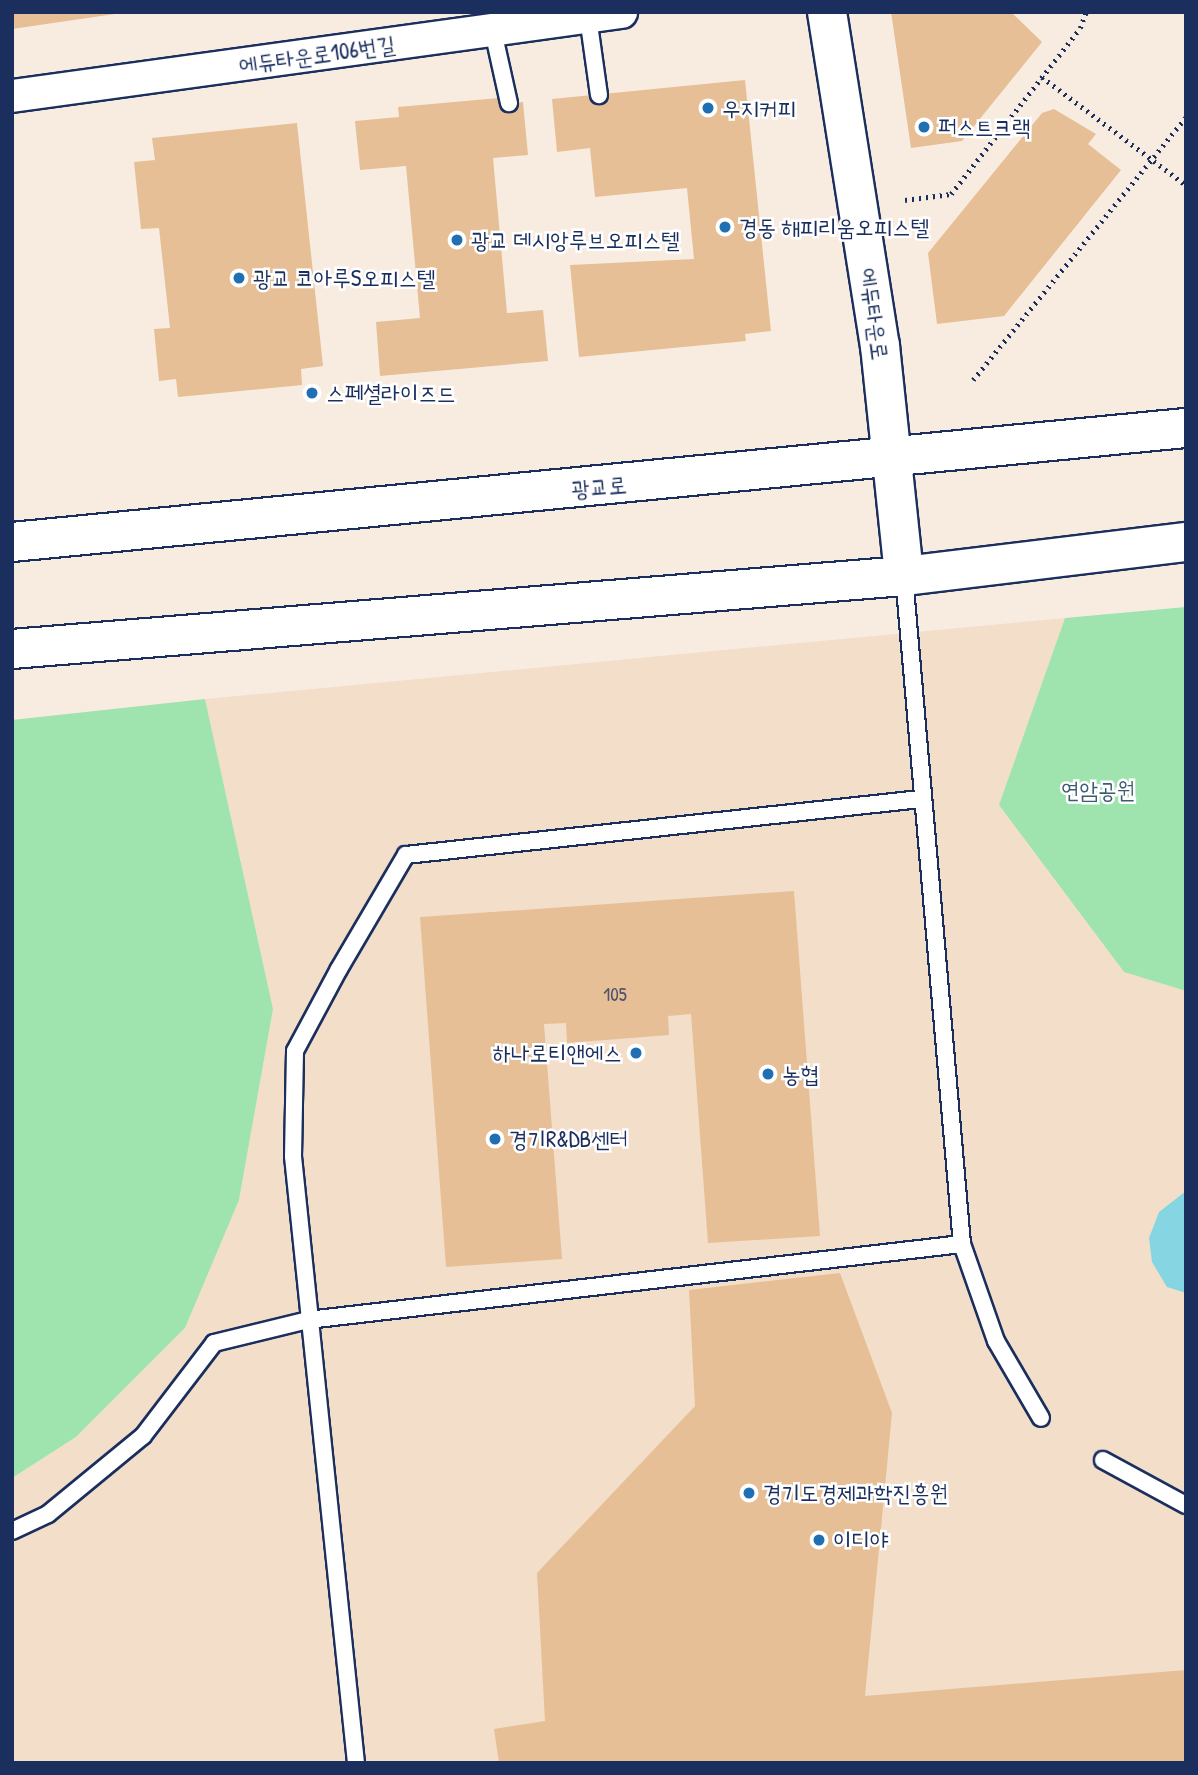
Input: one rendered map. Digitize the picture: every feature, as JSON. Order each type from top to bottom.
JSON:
[{"type":"main road","name":"에듀타운로","points":[[827,12],[891,460],[904,576]]},
{"type":"main road","name":"광교로","points":[[12,542],[891,460],[1186,429]]},
{"type":"main road","points":[[12,649],[904,576],[1186,542]]},
{"type":"street","name":"에듀타운로106번길","points":[[12,96],[493,32],[621,12]]},
{"type":"lane","points":[[588,17],[600,95]]},
{"type":"lane","points":[[493,32],[509,103]]},
{"type":"lane","points":[[904,576],[921,799],[962,1244],[996,1341],[1041,1418]]},
{"type":"lane","points":[[356,1763],[307,1320],[293,1156],[295,1051],[406,855],[921,799]]},
{"type":"lane","points":[[12,1531],[48,1514],[143,1436],[214,1343],[307,1320],[962,1244]]},
{"type":"lane","points":[[1103,1460],[1186,1505]]},
{"type":"path","points":[[905,200],[951,194],[1042,77],[1086,12]]},
{"type":"path","points":[[1042,77],[1186,185]]},
{"type":"path","points":[[973,380],[1186,117]]},
{"type":"shaded area","points":[[1065,618],[999,805],[1124,972],[1186,991],[1186,1763],[12,1763],[12,1478],[76,1437],[185,1328],[239,1200],[273,1009],[205,699]]},
{"type":"green space","name":"연암공원","points":[[1186,607],[1186,991],[1124,972],[999,805],[1065,618]]},
{"type":"green space","points":[[205,699],[273,1009],[239,1200],[185,1328],[76,1437],[12,1478],[12,720]]},
{"type":"water","points":[[1186,1191],[1186,1293],[1167,1287],[1152,1262],[1149,1238],[1159,1212]]},
{"type":"building","points":[[12,12],[115,12],[115,14],[12,29]]},
{"type":"building","points":[[891,12],[1011,12],[1042,42],[962,141],[911,148]]},
{"type":"building","name":"경동 해피리움오피스텔","points":[[745,80],[771,331],[745,334],[746,341],[579,357],[570,265],[694,259],[687,188],[595,197],[590,148],[557,152],[552,99]]},
{"type":"building","name":"광교 데시앙루브오피스텔","points":[[499,98],[500,104],[523,102],[528,155],[493,158],[507,313],[543,310],[548,361],[380,376],[376,322],[420,318],[406,166],[360,170],[355,121],[399,117],[398,107]]},
{"type":"building","points":[[1054,109],[1096,134],[1088,144],[1121,170],[1004,316],[937,324],[928,253],[1042,113]]},
{"type":"building","name":"광교 코아루S오피스텔","points":[[297,123],[323,366],[301,369],[302,385],[178,397],[176,379],[159,381],[154,329],[170,328],[159,228],[141,229],[134,162],[155,160],[152,138]]},
{"type":"building","name":"경기R&DB센터","points":[[794,891],[820,1236],[708,1243],[691,1014],[668,1016],[669,1035],[567,1043],[566,1023],[544,1024],[562,1259],[446,1267],[420,917]]},
{"type":"building","name":"경기도경제과학진흥원","points":[[840,1273],[892,1413],[865,1696],[1186,1670],[1186,1763],[499,1763],[494,1729],[545,1721],[537,1573],[695,1406],[689,1290]]},
{"type":"place","name":"우지커피","points":[[708,108]]},
{"type":"place","name":"퍼스트크랙","points":[[924,127]]},
{"type":"place","name":"경동 해피리움오피스텔","points":[[725,227]]},
{"type":"place","name":"광교 데시앙루브오피스텔","points":[[457,240]]},
{"type":"place","name":"광교 코아루S오피스텔","points":[[239,278]]},
{"type":"place","name":"스페셜라이즈드","points":[[312,393]]},
{"type":"place","name":"하나로티앤에스","points":[[636,1053]]},
{"type":"place","name":"농협","points":[[768,1074]]},
{"type":"place","name":"경기R&DB센터","points":[[495,1139]]},
{"type":"place","name":"경기도경제과학진흥원","points":[[749,1493]]},
{"type":"place","name":"이디야","points":[[819,1540]]}]
